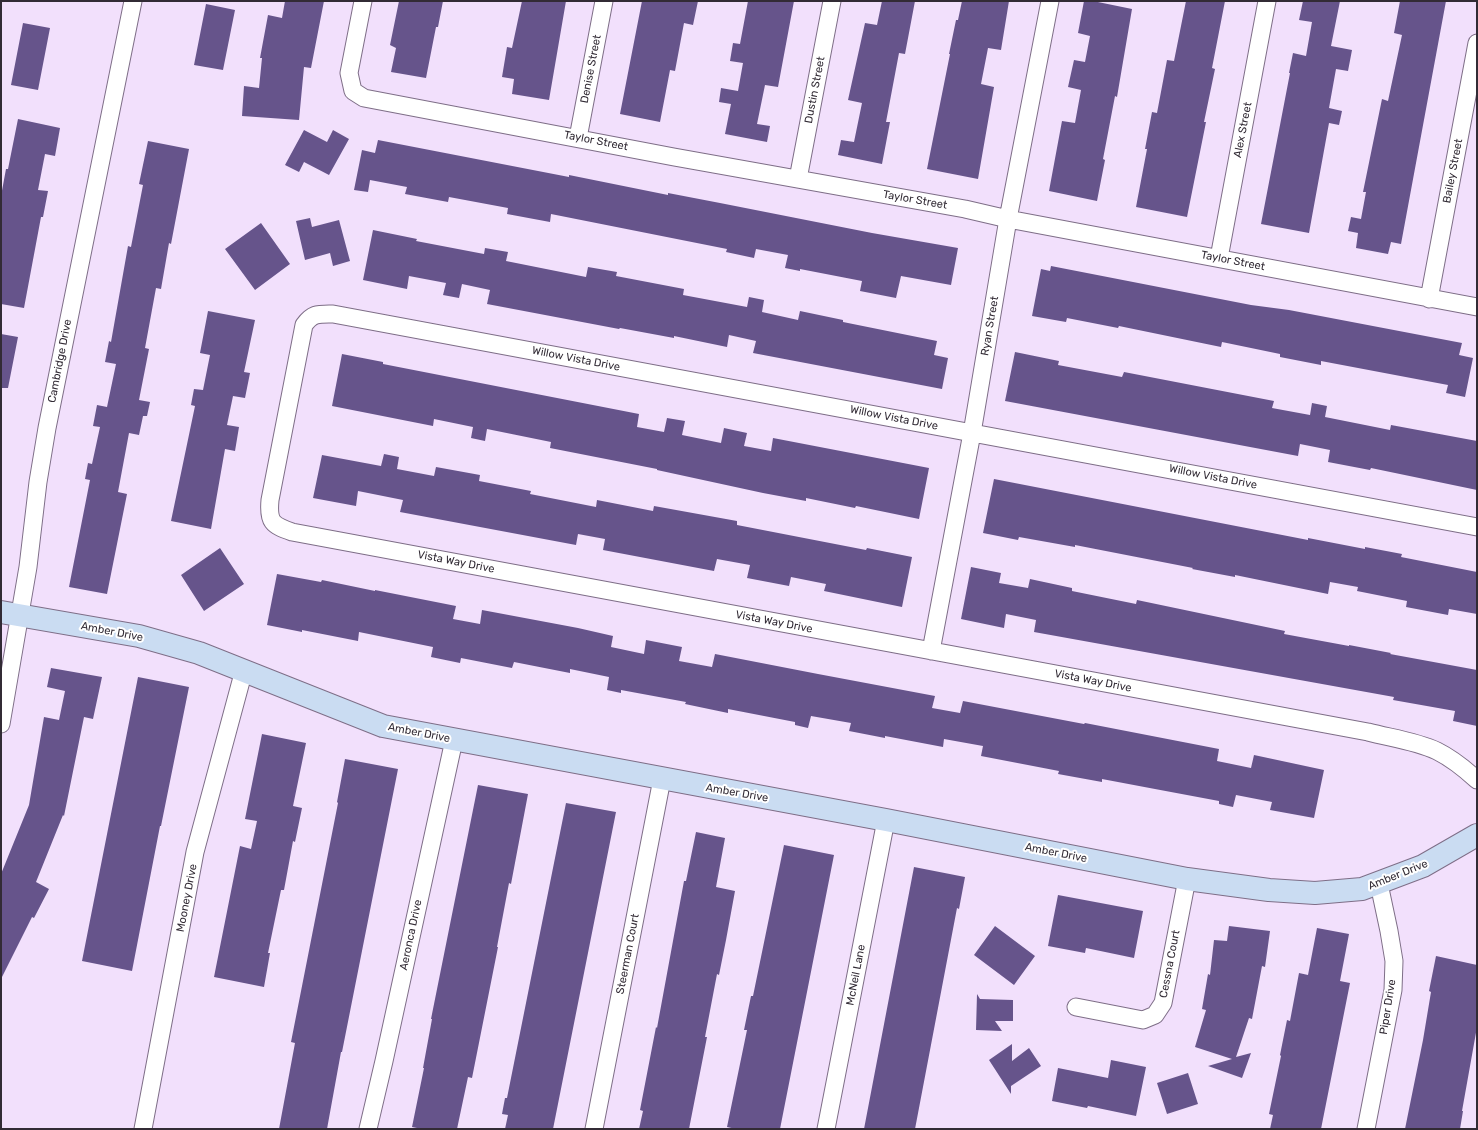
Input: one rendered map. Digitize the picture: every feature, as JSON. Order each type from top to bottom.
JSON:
[{"type":"street","name":"Cambridge Drive","points":[[1,724],[10,614],[28,567],[38,482],[47,428],[133,1]]},
{"type":"street","name":"Taylor Street","points":[[363,1],[349,73],[353,91],[364,98],[965,209],[1008,219],[1477,307]]},
{"type":"street","name":"Denise Street","points":[[578,138],[604,1]]},
{"type":"street","name":"Dustin Street","points":[[798,178],[832,1]]},
{"type":"street","name":"Ryan Street","points":[[931,651],[972,433],[1008,219],[1050,1]]},
{"type":"street","name":"Alex Street","points":[[1219,258],[1267,1]]},
{"type":"street","name":"Bailey Street","points":[[1429,299],[1477,43]]},
{"type":"street","name":"Willow Vista Drive","points":[[311,316],[333,314],[1477,527]]},
{"type":"street","name":"Vista Way Drive","points":[[311,316],[304,325],[301,335],[270,500],[269,511],[272,521],[278,526],[300,533],[1368,732],[1409,742],[1436,751],[1471,775]]},
{"type":"street","name":"Amber Drive","points":[[10,614],[139,636],[199,653],[383,726],[886,820],[1187,879],[1269,890],[1315,893],[1362,889],[1379,884],[1422,866],[1477,835]]},
{"type":"street","name":"Mooney Drive","points":[[143,1129],[195,852],[244,670]]},
{"type":"street","name":"Aeronca Drive","points":[[368,1129],[454,740]]},
{"type":"street","name":"Steerman Court","points":[[594,1129],[662,779]]},
{"type":"street","name":"McNeil Lane","points":[[826,1129],[886,820]]},
{"type":"street","name":"Cessna Court","points":[[1076,1007],[1143,1020],[1155,1015],[1162,1003],[1187,879]]},
{"type":"street","name":"Piper Drive","points":[[1366,1129],[1393,990],[1392,953],[1379,884]]},
{"type":"building","points":[[285,1],[324,1],[311,68],[304,67],[299,120],[242,116],[244,86],[259,88],[262,58],[260,58],[268,15],[282,18]]},
{"type":"building","points":[[399,1],[443,1],[438,27],[436,27],[426,78],[391,72],[396,48],[390,45]]},
{"type":"building","points":[[522,1],[566,1],[549,100],[512,94],[514,79],[502,77],[507,47],[512,48]]},
{"type":"building","points":[[642,1],[698,1],[693,25],[684,23],[675,71],[670,70],[660,122],[620,114]]},
{"type":"building","points":[[748,1],[794,1],[778,87],[765,85],[757,124],[770,126],[767,142],[725,134],[731,104],[719,102],[721,88],[738,91],[743,63],[730,61],[733,43],[740,44]]},
{"type":"building","points":[[882,1],[915,1],[905,54],[899,53],[886,122],[890,122],[882,164],[838,155],[841,140],[854,142],[862,103],[848,100],[865,23],[877,25]]},
{"type":"building","points":[[962,1],[1009,1],[1001,50],[988,48],[981,84],[994,87],[978,179],[927,169],[956,20],[958,20]]},
{"type":"building","points":[[1084,1],[1093,1],[1132,9],[1117,97],[1115,96],[1103,159],[1105,160],[1097,201],[1049,191],[1062,121],[1075,123],[1081,90],[1068,87],[1074,60],[1085,62],[1090,36],[1078,33]]},
{"type":"building","points":[[1186,1],[1225,1],[1212,68],[1215,69],[1204,122],[1206,122],[1187,217],[1136,207],[1147,149],[1145,149],[1152,112],[1157,113],[1167,60],[1174,61]]},
{"type":"building","points":[[1303,1],[1340,1],[1331,46],[1352,50],[1348,71],[1336,69],[1329,108],[1342,111],[1339,125],[1329,123],[1309,233],[1261,224],[1293,53],[1306,56],[1312,22],[1299,20]]},
{"type":"building","points":[[1400,1],[1446,1],[1401,244],[1391,242],[1388,254],[1356,248],[1358,233],[1348,231],[1351,217],[1361,219],[1366,192],[1363,192],[1382,99],[1388,101],[1402,35],[1394,33]]},
{"type":"building","points":[[206,4],[235,10],[223,70],[194,65]]},
{"type":"building","points":[[23,23],[50,28],[38,90],[11,85]]},
{"type":"building","points":[[18,119],[60,128],[55,156],[45,154],[38,190],[48,191],[43,217],[41,217],[24,308],[1,304],[1,196]]},
{"type":"building","points":[[304,130],[327,142],[333,130],[349,139],[329,175],[304,162],[299,172],[285,165]]},
{"type":"building","points":[[378,140],[569,177],[569,175],[668,195],[668,193],[872,233],[958,248],[951,285],[901,276],[896,298],[860,291],[862,281],[800,269],[800,271],[785,268],[788,255],[756,249],[754,258],[726,252],[727,249],[551,214],[550,222],[507,214],[508,208],[449,197],[448,202],[405,194],[407,187],[370,180],[368,192],[354,190],[362,150],[375,153]]},
{"type":"building","points":[[148,141],[189,149],[171,244],[169,243],[161,289],[156,288],[145,348],[149,349],[139,400],[150,402],[147,416],[143,416],[139,435],[129,433],[118,492],[127,494],[107,594],[69,587],[90,480],[85,479],[88,463],[92,464],[100,427],[93,426],[97,405],[107,407],[116,364],[105,362],[109,341],[111,342],[128,246],[131,247],[143,185],[139,184]]},
{"type":"building","points":[[310,218],[312,227],[339,220],[350,261],[333,266],[330,253],[305,260],[296,221]]},
{"type":"building","points":[[261,223],[290,264],[255,290],[225,249]]},
{"type":"building","points":[[373,230],[417,239],[416,241],[484,254],[485,248],[508,252],[506,261],[586,277],[588,267],[617,272],[616,276],[684,289],[683,295],[747,307],[749,297],[764,300],[762,312],[798,320],[800,311],[843,320],[843,322],[937,341],[934,355],[948,358],[942,389],[753,353],[756,341],[729,335],[727,347],[674,336],[674,338],[619,329],[487,304],[490,290],[462,284],[459,298],[443,295],[446,283],[409,276],[407,289],[363,280]]},
{"type":"building","points":[[1051,266],[1251,305],[1289,310],[1462,343],[1459,355],[1473,358],[1465,397],[1446,393],[1448,385],[1321,361],[1321,365],[1280,357],[1280,354],[1222,342],[1221,347],[1119,326],[1118,328],[1067,318],[1066,322],[1032,316],[1041,269],[1050,271]]},
{"type":"building","points":[[208,311],[255,320],[244,372],[250,373],[245,398],[233,396],[227,425],[239,427],[235,451],[225,449],[211,529],[171,521],[195,406],[191,405],[194,389],[203,390],[210,355],[200,353]]},
{"type":"building","points":[[1,334],[18,337],[8,388],[1,388]]},
{"type":"building","points":[[1015,352],[1059,361],[1058,365],[1122,377],[1124,372],[1274,401],[1272,408],[1310,415],[1312,403],[1327,406],[1325,417],[1390,430],[1391,425],[1477,441],[1477,490],[1371,468],[1370,470],[1328,462],[1330,450],[1300,444],[1298,456],[1005,401]]},
{"type":"building","points":[[342,354],[383,362],[383,364],[639,414],[637,427],[664,432],[667,418],[685,421],[682,435],[721,443],[724,428],[747,433],[744,446],[771,451],[773,438],[929,468],[919,519],[856,506],[855,508],[806,498],[806,501],[763,493],[657,469],[550,448],[551,442],[487,429],[485,441],[471,438],[473,427],[434,419],[433,426],[332,406]]},
{"type":"building","points":[[384,454],[399,457],[397,469],[434,476],[436,467],[480,475],[479,481],[531,491],[530,494],[596,507],[597,500],[653,511],[654,506],[737,521],[737,525],[866,550],[867,548],[912,557],[902,607],[824,591],[826,584],[791,577],[789,586],[747,578],[750,565],[717,559],[714,571],[603,550],[605,539],[578,534],[576,545],[400,512],[403,500],[358,491],[356,506],[313,498],[322,455],[381,466]]},
{"type":"building","points":[[994,479],[1308,540],[1308,538],[1365,549],[1365,547],[1402,554],[1401,557],[1477,572],[1477,614],[1449,609],[1448,615],[1406,607],[1407,601],[1357,591],[1358,587],[1330,582],[1328,594],[1235,575],[1235,577],[1192,569],[1193,568],[1075,545],[1075,547],[1019,537],[1018,540],[983,533]]},
{"type":"building","points":[[220,548],[244,584],[204,611],[181,575]]},
{"type":"building","points":[[971,567],[1001,573],[999,583],[1028,588],[1030,579],[1072,588],[1072,591],[1136,604],[1137,600],[1285,631],[1284,634],[1477,670],[1477,726],[1453,721],[1455,711],[1393,700],[1394,697],[1034,632],[1036,620],[1006,614],[1004,628],[961,619]]},
{"type":"building","points":[[277,574],[321,582],[322,580],[456,606],[453,619],[480,624],[482,610],[613,636],[611,647],[644,654],[646,640],[682,647],[679,661],[712,667],[715,654],[935,696],[932,708],[960,713],[963,701],[1219,749],[1217,761],[1251,768],[1254,755],[1324,770],[1314,818],[1270,810],[1272,802],[1236,795],[1233,807],[1219,804],[1219,801],[1102,779],[1102,782],[1058,774],[1059,771],[981,756],[983,746],[944,739],[943,747],[885,736],[885,738],[849,731],[851,723],[811,716],[808,728],[795,725],[795,722],[728,709],[728,713],[685,704],[686,702],[621,690],[621,693],[607,690],[609,677],[570,669],[570,673],[514,662],[512,668],[461,658],[460,663],[431,657],[433,647],[359,632],[358,641],[267,625]]},
{"type":"building","points":[[51,668],[102,677],[93,719],[84,717],[64,816],[63,815],[36,882],[49,889],[34,918],[32,917],[1,979],[1,874],[29,805],[44,717],[59,720],[65,691],[47,687]]},
{"type":"building","points":[[138,677],[189,687],[132,971],[82,961]]},
{"type":"building","points":[[262,734],[306,743],[293,806],[302,808],[295,842],[293,841],[284,890],[281,890],[268,953],[270,953],[264,987],[214,977],[240,846],[251,849],[257,821],[245,819]]},
{"type":"building","points":[[345,759],[398,769],[327,1129],[279,1129],[295,1043],[291,1042],[338,803]]},
{"type":"building","points":[[478,785],[528,794],[511,884],[509,883],[472,1078],[468,1077],[457,1129],[422,1129],[412,1127],[424,1068],[431,1019]]},
{"type":"building","points":[[566,803],[616,812],[553,1129],[505,1129],[508,1115],[502,1114],[505,1098],[507,1098]]},
{"type":"building","points":[[696,832],[725,838],[716,887],[735,891],[726,940],[719,975],[717,974],[705,1037],[707,1037],[689,1129],[639,1129],[643,1111],[640,1110],[656,1027],[657,1028],[684,881],[686,881]]},
{"type":"building","points":[[784,845],[834,855],[780,1129],[736,1129],[727,1127],[747,1030],[744,1030],[751,996],[753,996]]},
{"type":"building","points":[[914,867],[965,877],[959,909],[957,908],[915,1129],[864,1129]]},
{"type":"building","points":[[1058,895],[1143,911],[1134,958],[1086,948],[1085,953],[1048,946]]},
{"type":"building","points":[[995,926],[1035,956],[1014,985],[974,955]]},
{"type":"building","points":[[1229,926],[1270,931],[1265,967],[1262,966],[1252,1019],[1249,1018],[1236,1057],[1251,1053],[1242,1078],[1208,1066],[1232,1059],[1195,1047],[1206,1010],[1202,1009],[1208,974],[1210,975],[1214,940],[1227,941]]},
{"type":"building","points":[[1317,928],[1349,934],[1340,981],[1350,983],[1321,1129],[1270,1129],[1273,1115],[1269,1114],[1287,1020],[1290,1021],[1299,973],[1308,975]]},
{"type":"building","points":[[1436,956],[1477,965],[1477,1027],[1460,1129],[1405,1129],[1423,1040],[1431,992],[1429,991]]},
{"type":"building","points":[[977,994],[980,999],[1013,1000],[1013,1021],[995,1021],[1002,1031],[976,1030]]},
{"type":"building","points":[[1012,1044],[1012,1061],[1029,1048],[1041,1066],[1011,1086],[1011,1094],[989,1060]]},
{"type":"building","points":[[1111,1060],[1146,1067],[1136,1116],[1088,1106],[1087,1108],[1052,1101],[1058,1068],[1108,1078]]},
{"type":"building","points":[[1188,1073],[1198,1104],[1167,1114],[1157,1083]]}]
